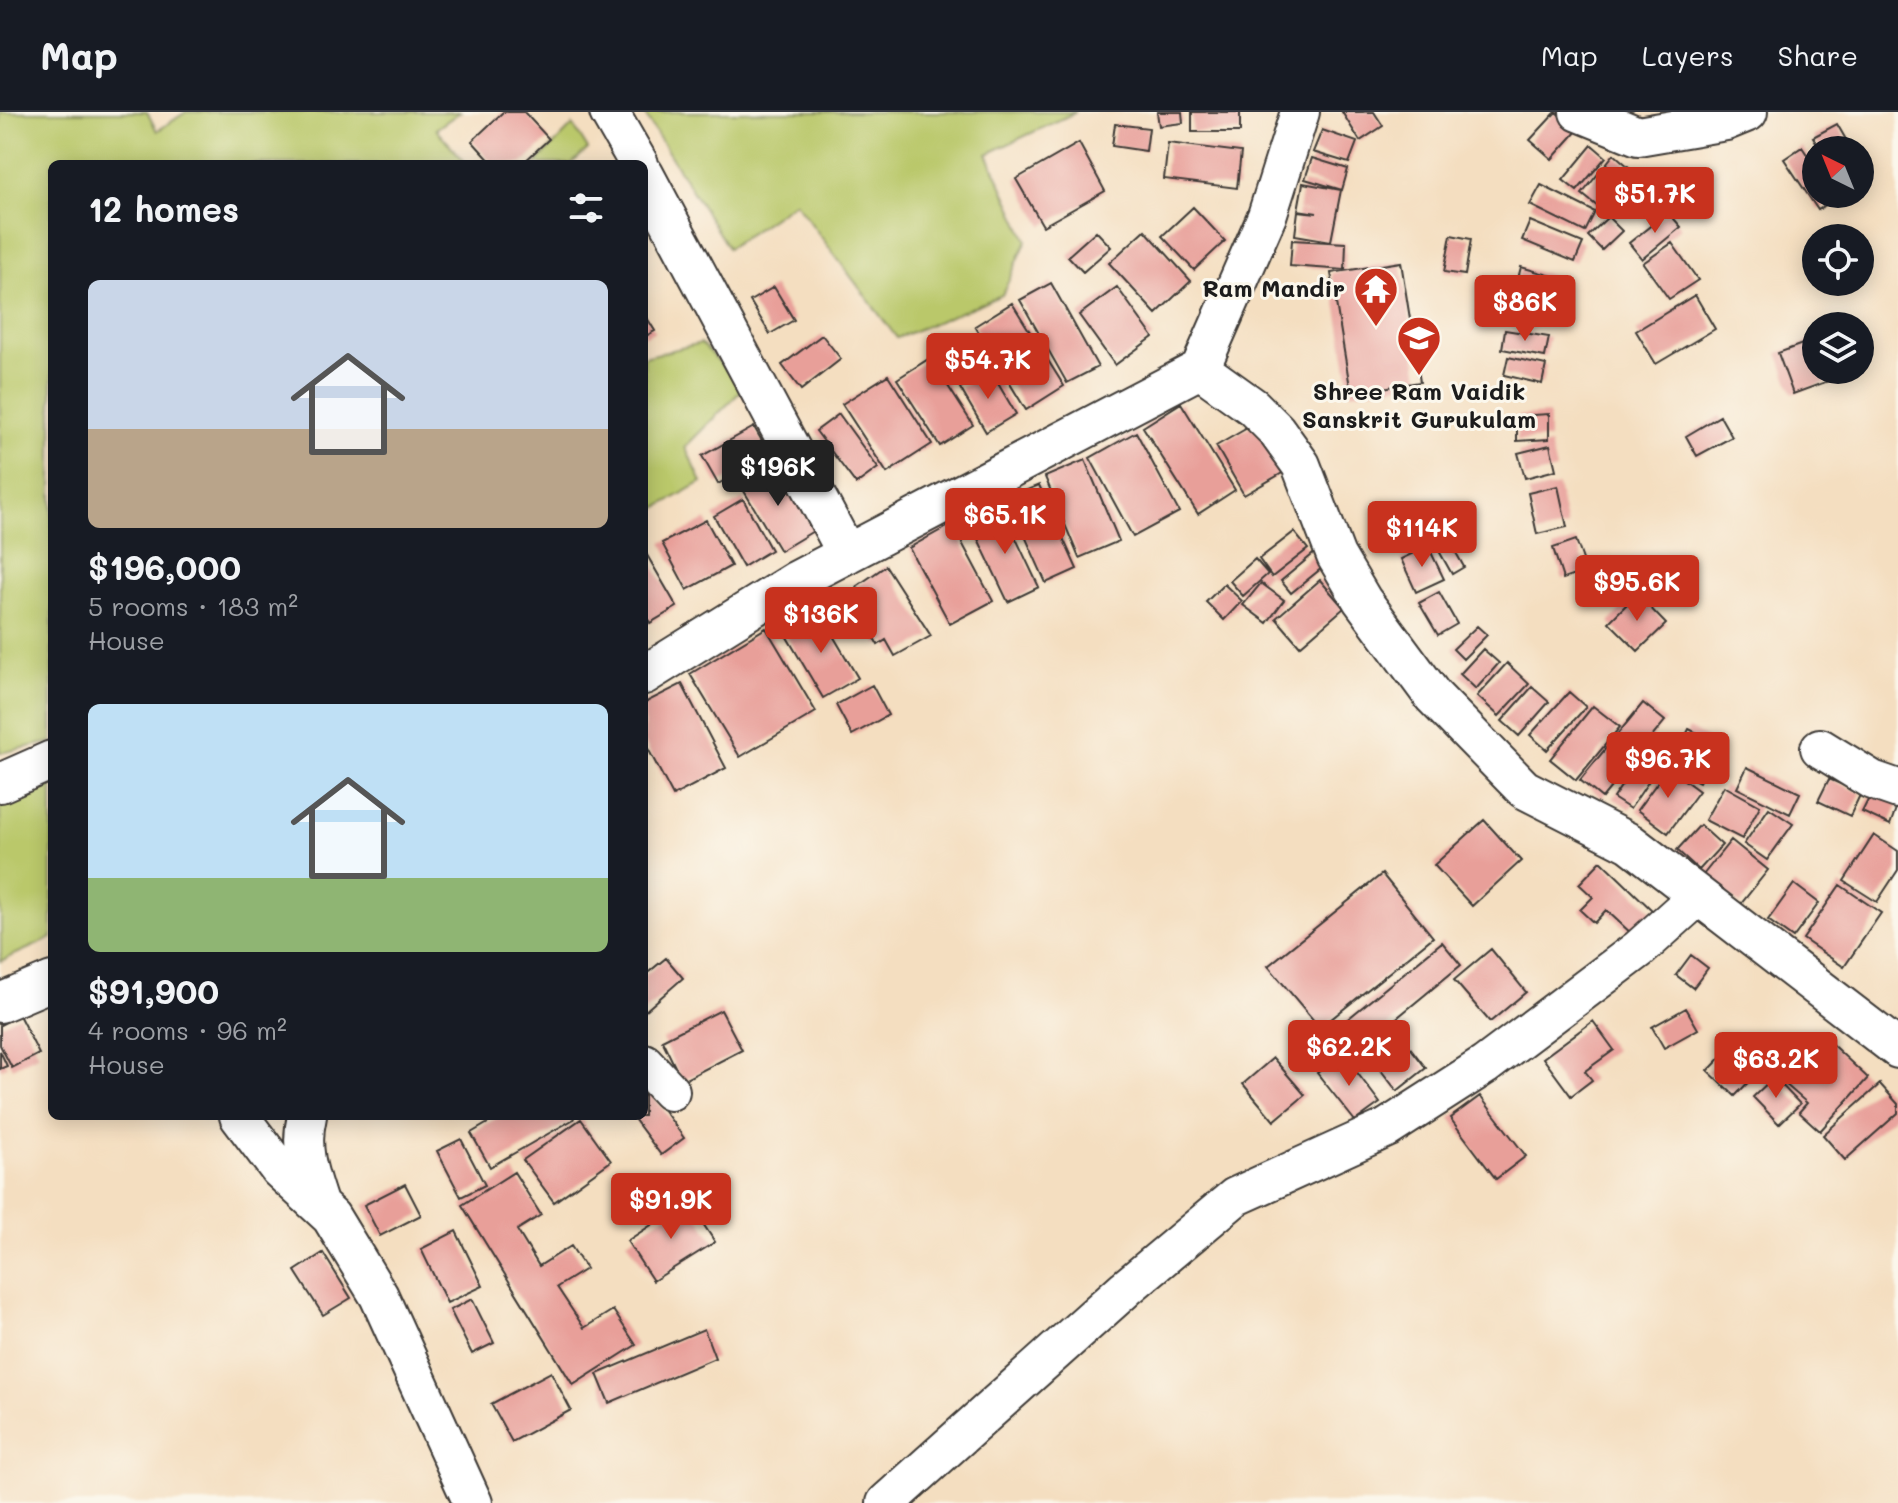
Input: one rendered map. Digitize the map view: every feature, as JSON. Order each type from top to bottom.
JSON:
[{"type":"street","points":[[609,112],[637,160]]},
{"type":"street","points":[[648,673],[797,580],[1200,369],[1267,216],[1300,112]]},
{"type":"street","points":[[1579,112],[1638,136],[1726,121],[1748,112]]},
{"type":"street","points":[[648,181],[847,554]]},
{"type":"street","points":[[1200,369],[1253,407],[1285,441],[1301,465],[1342,567],[1362,600],[1433,696],[1524,789],[1630,843],[1898,1049]]},
{"type":"street","points":[[1820,748],[1872,780],[1898,789]]},
{"type":"street","points":[[0,783],[48,762]]},
{"type":"street","points":[[886,1503],[1126,1288],[1235,1197],[1387,1128],[1485,1065],[1639,949],[1698,896]]},
{"type":"street","points":[[0,1003],[48,983]]},
{"type":"street","points":[[648,1067],[670,1091]]},
{"type":"street","points":[[242,1120],[279,1169],[331,1217],[379,1296],[473,1503]]},
{"type":"street","points":[[306,1120],[304,1157],[319,1207]]},
{"type":"green space","points":[[0,112],[147,112],[157,131],[186,112],[460,112],[436,129],[463,160],[48,160],[48,743],[0,753]]},
{"type":"green space","points":[[643,112],[1076,112],[987,154],[1027,240],[1002,295],[897,338],[795,202],[728,248]]},
{"type":"green space","points":[[573,125],[588,149],[576,160],[539,160]]},
{"type":"green space","points":[[701,343],[744,388],[685,447],[702,482],[648,513],[648,356]]},
{"type":"green space","points":[[48,786],[48,940],[1,961],[0,804]]},
{"type":"building","points":[[503,112],[524,112],[549,139],[526,160],[489,160],[472,141]]},
{"type":"building","points":[[1157,112],[1182,112],[1183,123],[1159,126]]},
{"type":"building","points":[[1192,112],[1240,112],[1240,132],[1192,132]]},
{"type":"building","points":[[1342,112],[1374,112],[1383,126],[1360,141]]},
{"type":"building","points":[[1556,112],[1577,131],[1552,159],[1530,140]]},
{"type":"building","points":[[1115,124],[1149,128],[1146,151],[1112,146]]},
{"type":"building","points":[[1837,124],[1844,136],[1815,136]]},
{"type":"building","points":[[1322,130],[1357,142],[1349,163],[1313,152]]},
{"type":"building","points":[[1079,143],[1105,191],[1043,226],[1016,179]]},
{"type":"building","points":[[1168,143],[1241,152],[1237,188],[1164,179]]},
{"type":"building","points":[[1592,145],[1606,157],[1577,191],[1563,180]]},
{"type":"building","points":[[1802,147],[1802,186],[1784,159]]},
{"type":"building","points":[[1614,154],[1629,167],[1597,206],[1582,194]]},
{"type":"building","points":[[1312,158],[1348,169],[1342,190],[1305,179]]},
{"type":"building","points":[[1303,183],[1341,190],[1331,241],[1295,235],[1298,211],[1317,213],[1298,210]]},
{"type":"building","points":[[1541,185],[1595,212],[1585,232],[1530,205]]},
{"type":"building","points":[[1193,207],[1225,241],[1194,270],[1162,236]]},
{"type":"building","points":[[1668,212],[1681,227],[1642,259],[1629,243]]},
{"type":"building","points":[[1608,217],[1622,231],[1602,250],[1588,236]]},
{"type":"building","points":[[1530,221],[1583,243],[1575,262],[1522,240]]},
{"type":"building","points":[[1145,230],[1191,281],[1156,314],[1109,263]]},
{"type":"building","points":[[1096,231],[1111,247],[1083,272],[1068,256]]},
{"type":"building","points":[[1451,235],[1471,239],[1465,275],[1444,272]]},
{"type":"building","points":[[1292,240],[1346,243],[1345,270],[1290,266]]},
{"type":"building","points":[[1672,243],[1698,280],[1669,299],[1643,263]]},
{"type":"building","name":"Ram Mandir","points":[[1401,262],[1420,382],[1351,393],[1331,273]]},
{"type":"building","points":[[1521,267],[1559,278],[1553,300],[1515,290]]},
{"type":"building","points":[[1051,283],[1098,367],[1067,383],[1020,300]]},
{"type":"building","points":[[774,287],[794,320],[770,334],[750,301]]},
{"type":"building","points":[[1117,287],[1153,337],[1115,365],[1079,315]]},
{"type":"building","points":[[1695,295],[1715,329],[1656,364],[1636,331]]},
{"type":"building","points":[[1012,303],[1064,386],[1026,410],[975,326]]},
{"type":"building","points":[[648,320],[655,331],[648,335]]},
{"type":"building","points":[[1505,330],[1549,337],[1545,357],[1502,349]]},
{"type":"building","points":[[822,335],[841,359],[801,390],[782,365]]},
{"type":"building","points":[[1802,344],[1802,384],[1820,384],[1793,394],[1778,353]]},
{"type":"building","points":[[1508,357],[1546,365],[1542,384],[1504,375]]},
{"type":"building","points":[[930,358],[973,425],[940,446],[897,379]]},
{"type":"building","points":[[990,370],[1016,414],[986,432],[960,388]]},
{"type":"building","points":[[888,375],[932,444],[887,473],[842,404]]},
{"type":"building","points":[[1181,403],[1235,490],[1198,514],[1143,427]]},
{"type":"building","points":[[839,414],[878,468],[856,484],[816,431]]},
{"type":"building","points":[[1549,414],[1549,439],[1517,441],[1517,416]]},
{"type":"building","points":[[1720,416],[1732,437],[1697,456],[1686,436]]},
{"type":"building","points":[[1256,423],[1284,472],[1244,495],[1216,446]]},
{"type":"building","points":[[754,427],[770,455],[718,484],[702,456]]},
{"type":"building","points":[[1136,432],[1179,512],[1133,537],[1090,458]]},
{"type":"building","points":[[1550,445],[1556,470],[1525,478],[1518,453]]},
{"type":"building","points":[[1085,460],[1119,541],[1079,558],[1045,477]]},
{"type":"building","points":[[777,465],[815,530],[780,551],[741,486]]},
{"type":"building","points":[[1039,485],[1077,569],[1046,583],[1008,498]]},
{"type":"building","points":[[1558,486],[1567,527],[1537,534],[1528,493]]},
{"type":"building","points":[[743,499],[771,550],[743,567],[714,516]]},
{"type":"building","points":[[1002,509],[1039,587],[1008,602],[971,524]]},
{"type":"building","points":[[706,520],[731,566],[687,590],[662,543]]},
{"type":"building","points":[[952,524],[993,601],[950,624],[909,548]]},
{"type":"building","points":[[1294,532],[1308,549],[1272,577],[1259,559]]},
{"type":"building","points":[[1446,535],[1464,567],[1452,574],[1434,542]]},
{"type":"building","points":[[1576,540],[1587,571],[1563,579],[1553,548]]},
{"type":"building","points":[[1428,546],[1444,579],[1416,592],[1401,559]]},
{"type":"building","points":[[1318,550],[1328,563],[1291,593],[1281,581]]},
{"type":"building","points":[[648,557],[677,607],[650,623],[648,619]]},
{"type":"building","points":[[1255,559],[1268,574],[1243,596],[1230,581]]},
{"type":"building","points":[[886,566],[931,636],[895,656],[886,640],[878,645],[856,606],[865,601],[857,586]]},
{"type":"building","points":[[1320,580],[1344,608],[1300,646],[1276,618]]},
{"type":"building","points":[[1261,583],[1284,600],[1267,623],[1243,605]]},
{"type":"building","points":[[1224,584],[1242,601],[1224,620],[1206,602]]},
{"type":"building","points":[[1439,592],[1457,624],[1438,635],[1419,603]]},
{"type":"building","points":[[1637,594],[1666,624],[1638,651],[1609,622]]},
{"type":"building","points":[[819,612],[858,678],[823,698],[784,632]]},
{"type":"building","points":[[1477,626],[1487,635],[1463,659],[1453,649]]},
{"type":"building","points":[[766,628],[816,712],[740,757],[690,674]]},
{"type":"building","points":[[1483,649],[1499,663],[1476,689],[1460,674]]},
{"type":"building","points":[[1507,663],[1529,684],[1499,716],[1477,696]]},
{"type":"building","points":[[682,684],[726,768],[673,796],[648,749],[648,701]]},
{"type":"building","points":[[872,685],[888,715],[852,735],[836,705]]},
{"type":"building","points":[[1532,687],[1549,702],[1519,736],[1502,721]]},
{"type":"building","points":[[1569,692],[1586,707],[1547,750],[1530,735]]},
{"type":"building","points":[[1643,703],[1665,721],[1602,798],[1580,780]]},
{"type":"building","points":[[1593,706],[1620,727],[1576,780],[1550,759]]},
{"type":"building","points":[[1689,729],[1719,744],[1699,782],[1670,767]]},
{"type":"building","points":[[1651,743],[1667,754],[1630,809],[1613,798]]},
{"type":"building","points":[[1747,767],[1800,793],[1790,814],[1737,788]]},
{"type":"building","points":[[1668,768],[1699,791],[1668,833],[1637,810]]},
{"type":"building","points":[[1829,779],[1861,793],[1850,816],[1818,801]]},
{"type":"building","points":[[1724,786],[1760,806],[1742,839],[1705,820]]},
{"type":"building","points":[[1873,790],[1898,803],[1890,825],[1862,812]]},
{"type":"building","points":[[1769,808],[1793,824],[1767,860],[1744,844]]},
{"type":"building","points":[[1484,820],[1521,861],[1472,906],[1434,865]]},
{"type":"building","points":[[1700,825],[1722,845],[1699,870],[1677,850]]},
{"type":"building","points":[[1874,835],[1898,851],[1898,870],[1877,902],[1844,881]]},
{"type":"building","points":[[1731,840],[1768,870],[1740,905],[1703,875]]},
{"type":"building","points":[[1601,861],[1655,913],[1633,935],[1606,910],[1594,923],[1580,910],[1593,897],[1579,884]]},
{"type":"building","points":[[1382,874],[1433,937],[1320,1028],[1268,966]]},
{"type":"building","points":[[1794,884],[1819,903],[1793,938],[1768,920]]},
{"type":"building","points":[[1840,885],[1881,913],[1844,967],[1803,939]]},
{"type":"building","points":[[1442,942],[1461,965],[1353,1054],[1333,1031]]},
{"type":"building","points":[[1491,949],[1526,992],[1490,1022],[1454,980]]},
{"type":"building","points":[[1691,955],[1708,968],[1693,988],[1676,975]]},
{"type":"building","points":[[666,958],[683,978],[648,1009],[648,973]]},
{"type":"building","points":[[1686,1008],[1698,1029],[1664,1048],[1652,1027]]},
{"type":"building","points":[[721,1010],[742,1050],[682,1081],[662,1040]]},
{"type":"building","points":[[19,1015],[39,1054],[12,1068],[0,1045],[0,1025]]},
{"type":"building","points":[[1593,1021],[1614,1050],[1585,1071],[1592,1080],[1571,1096],[1543,1058]]},
{"type":"building","points":[[1399,1033],[1426,1068],[1397,1091],[1370,1056]]},
{"type":"building","points":[[1825,1038],[1868,1078],[1820,1131],[1799,1112],[1807,1103],[1784,1083]]},
{"type":"building","points":[[1735,1043],[1761,1069],[1735,1096],[1708,1071]]},
{"type":"building","points":[[0,1051],[7,1066],[0,1069]]},
{"type":"building","points":[[1343,1054],[1380,1103],[1355,1121],[1317,1073]]},
{"type":"building","points":[[1273,1058],[1305,1095],[1274,1121],[1243,1084]]},
{"type":"building","points":[[1774,1077],[1800,1104],[1779,1124],[1753,1097]]},
{"type":"building","points":[[1880,1084],[1898,1104],[1898,1113],[1845,1160],[1823,1135]]},
{"type":"building","points":[[648,1088],[684,1138],[661,1155],[635,1120],[648,1120]]},
{"type":"building","points":[[1480,1096],[1526,1156],[1496,1179],[1450,1118]]},
{"type":"building","points":[[493,1120],[572,1120],[490,1167],[471,1133]]},
{"type":"building","points":[[582,1120],[611,1161],[554,1202],[523,1160]]},
{"type":"building","points":[[461,1139],[485,1185],[461,1197],[437,1151]]},
{"type":"building","points":[[514,1172],[541,1215],[517,1230],[539,1266],[571,1246],[586,1269],[557,1287],[584,1328],[613,1310],[636,1345],[573,1385],[462,1205]]},
{"type":"building","points":[[405,1184],[421,1215],[380,1236],[364,1205]]},
{"type":"building","points":[[688,1201],[715,1242],[653,1281],[627,1241]]},
{"type":"building","points":[[456,1231],[483,1286],[447,1303],[421,1249]]},
{"type":"building","points":[[323,1253],[351,1298],[323,1315],[295,1271]]},
{"type":"building","points":[[472,1299],[494,1343],[472,1354],[450,1310]]},
{"type":"building","points":[[704,1329],[715,1358],[609,1403],[597,1374]]},
{"type":"building","points":[[551,1372],[571,1410],[512,1442],[491,1404]]},
{"type":"place","name":"Ram Mandir","points":[[1376,328]]},
{"type":"place","name":"Shree Ram Vaidik Sanskrit Gurukulam","points":[[1419,377]]}]
